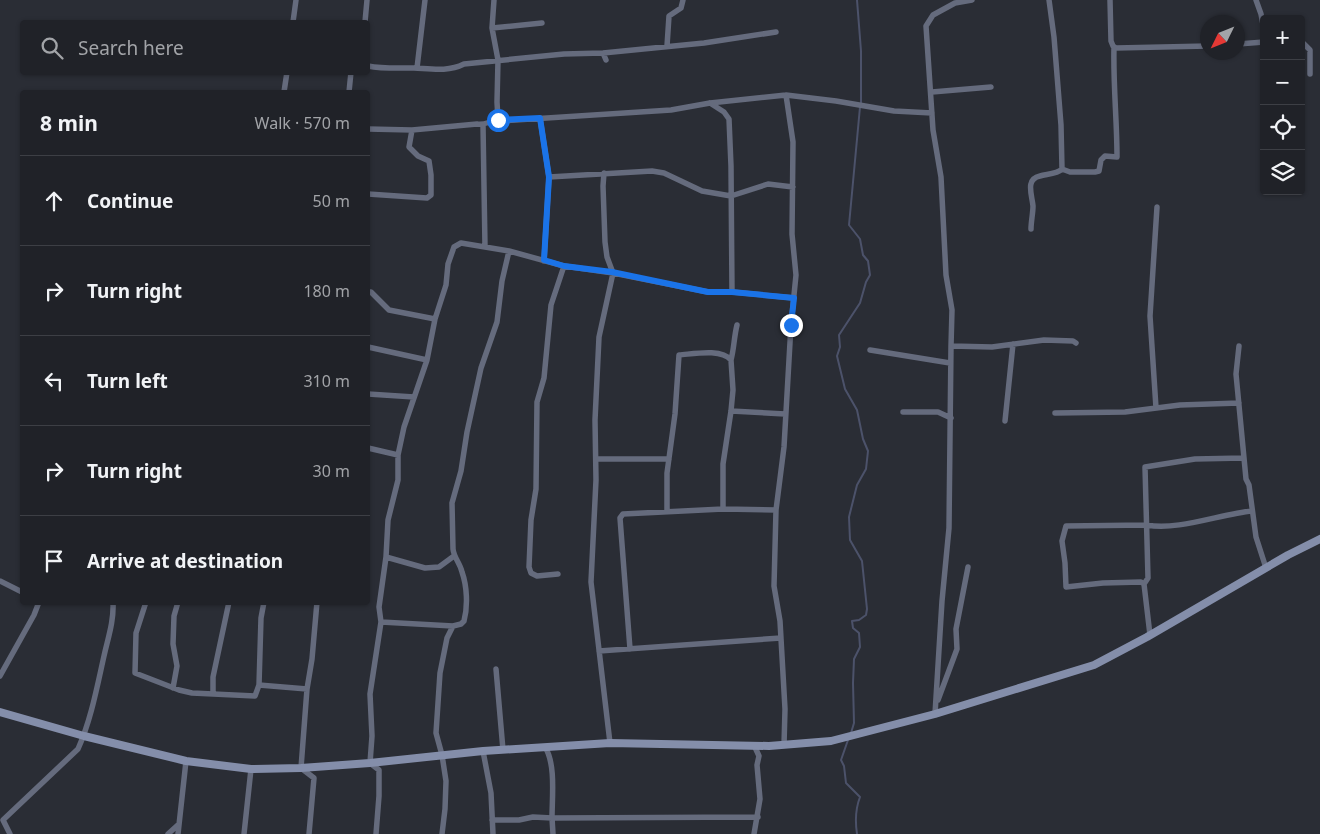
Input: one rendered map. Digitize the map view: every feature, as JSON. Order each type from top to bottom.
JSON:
[{"type":"main road","points":[[0,712],[84,736],[186,761],[251,769],[301,768],[483,751],[610,743],[769,746],[823,742],[936,714],[1094,664],[1150,635],[1320,539]]},
{"type":"street","points":[[293,20],[296,0]]},
{"type":"street","points":[[365,20],[367,0]]},
{"type":"street","points":[[417,68],[425,0]]},
{"type":"street","points":[[494,0],[492,28],[498,60],[498,120]]},
{"type":"street","points":[[666,46],[669,16],[681,8],[683,0]]},
{"type":"street","points":[[936,714],[942,601],[949,528],[952,310],[946,275],[941,177],[932,113],[926,26],[933,15],[955,2],[972,0]]},
{"type":"street","points":[[1031,229],[1033,206],[1030,190],[1032,180],[1036,176],[1059,172],[1062,168],[1061,125],[1054,36],[1049,0]]},
{"type":"street","points":[[1062,168],[1070,172],[1095,172],[1099,170],[1101,160],[1105,156],[1117,158],[1114,46],[1111,40],[1110,0]]},
{"type":"street","points":[[1256,0],[1261,15]]},
{"type":"street","points":[[492,28],[542,24]]},
{"type":"street","points":[[370,66],[383,69],[417,68],[439,70],[458,67],[464,64],[498,60],[564,54],[603,53],[776,32]]},
{"type":"street","points":[[1245,43],[1260,42]]},
{"type":"street","points":[[1305,45],[1310,50],[1310,74]]},
{"type":"street","points":[[1114,46],[1125,48],[1200,46]]},
{"type":"street","points":[[603,53],[606,60]]},
{"type":"street","points":[[284,90],[286,75]]},
{"type":"street","points":[[349,90],[351,75]]},
{"type":"street","points":[[932,92],[991,87]]},
{"type":"street","points":[[370,130],[412,130],[483,125],[498,120],[671,110],[710,103],[786,95],[894,111],[932,113]]},
{"type":"street","points":[[784,745],[785,709],[774,586],[776,510],[784,447],[796,275],[792,234],[792,142],[786,95]]},
{"type":"street","points":[[710,103],[724,112],[729,120],[732,292]]},
{"type":"street","points":[[540,118],[549,177],[544,260]]},
{"type":"street","points":[[483,125],[485,247]]},
{"type":"street","points":[[370,194],[427,198],[431,195],[429,161],[418,156],[409,147],[412,130]]},
{"type":"street","points":[[549,177],[604,172],[652,171],[664,173],[702,191],[731,196],[768,184],[793,187]]},
{"type":"street","points":[[604,172],[606,250],[612,272],[599,337],[595,420],[595,506],[590,582],[610,743]]},
{"type":"street","points":[[1156,408],[1150,316],[1157,207]]},
{"type":"street","points":[[376,834],[379,770],[370,763],[372,736],[370,694],[381,622],[379,607],[386,557],[388,520],[398,480],[398,455],[404,427],[427,360],[435,319],[446,285],[448,264],[454,246],[461,243],[509,251],[564,266],[612,272],[708,292],[732,292],[794,298]]},
{"type":"street","points":[[381,622],[453,626],[464,621],[466,594],[462,570],[454,556],[452,503],[461,471],[467,432],[481,368],[497,322],[502,281],[509,251]]},
{"type":"street","points":[[558,574],[537,576],[532,573],[529,567],[536,488],[538,402],[544,378],[551,305],[564,266]]},
{"type":"street","points":[[370,292],[389,310],[435,319]]},
{"type":"street","points":[[723,510],[723,464],[731,411],[733,390],[731,360],[737,325]]},
{"type":"street","points":[[951,346],[992,347],[1044,340],[1074,341],[1076,343]]},
{"type":"street","points":[[1005,421],[1013,344]]},
{"type":"street","points":[[1239,346],[1236,367],[1244,458],[1256,538],[1266,568]]},
{"type":"street","points":[[370,347],[427,360]]},
{"type":"street","points":[[870,350],[950,363]]},
{"type":"street","points":[[667,511],[667,473],[680,355],[702,352],[722,354],[728,356],[731,360]]},
{"type":"street","points":[[370,394],[414,397]]},
{"type":"street","points":[[1055,413],[1125,412],[1180,405],[1239,404]]},
{"type":"street","points":[[731,411],[785,414]]},
{"type":"street","points":[[903,412],[938,412],[951,418]]},
{"type":"street","points":[[370,448],[398,455]]},
{"type":"street","points":[[1150,635],[1144,584],[1148,578],[1145,467],[1195,458],[1244,458]]},
{"type":"street","points":[[596,459],[669,459]]},
{"type":"street","points":[[630,649],[620,518],[622,514],[667,511],[776,510]]},
{"type":"street","points":[[1144,584],[1141,582],[1102,583],[1066,588],[1062,541],[1066,526],[1147,525],[1157,527],[1252,511]]},
{"type":"street","points":[[386,557],[425,568],[440,567],[454,556]]},
{"type":"street","points":[[936,704],[957,649],[956,629],[968,567]]},
{"type":"street","points":[[0,581],[20,591]]},
{"type":"street","points":[[0,676],[38,605]]},
{"type":"street","points":[[10,834],[2,821],[78,749],[84,736],[98,683],[113,615],[113,605]]},
{"type":"street","points":[[145,605],[136,633],[135,673],[173,688],[192,692],[255,696],[259,685],[261,618],[263,605]]},
{"type":"street","points":[[173,688],[177,666],[173,644],[174,616],[177,605]]},
{"type":"street","points":[[213,693],[212,682],[228,605]]},
{"type":"street","points":[[309,834],[314,778],[301,768],[306,689],[314,650],[317,605]]},
{"type":"street","points":[[442,834],[446,809],[446,781],[436,733],[440,673],[447,638],[453,626]]},
{"type":"street","points":[[600,651],[780,638]]},
{"type":"street","points":[[496,669],[503,750]]},
{"type":"street","points":[[259,685],[306,689]]},
{"type":"street","points":[[754,745],[759,756],[760,799],[754,834]]},
{"type":"street","points":[[759,756],[769,746]]},
{"type":"street","points":[[545,747],[550,754],[553,834]]},
{"type":"street","points":[[483,751],[491,793],[493,834]]},
{"type":"street","points":[[178,834],[186,761]]},
{"type":"street","points":[[244,834],[251,769]]},
{"type":"street","points":[[492,820],[519,820],[532,817],[758,817]]},
{"type":"street","points":[[168,834],[179,824]]},
{"type":"waterway","points":[[857,0],[861,51],[861,103]]},
{"type":"waterway","points":[[851,733],[854,723],[854,659],[860,647],[859,633],[853,628],[852,621],[859,620],[866,615],[867,609],[862,561],[850,540],[849,517],[857,485],[866,469],[868,451],[863,439],[857,410],[845,389],[837,356],[840,347],[839,335],[860,303],[870,275],[868,261],[863,255],[860,239],[849,225],[860,107]]},
{"type":"waterway","points":[[848,740],[841,760],[844,766],[846,783],[860,797],[856,816],[857,834]]},
{"type":"route","points":[[498,120],[540,118],[549,177],[544,260],[564,266],[612,272],[708,292],[732,292],[794,298],[791,325]]}]
